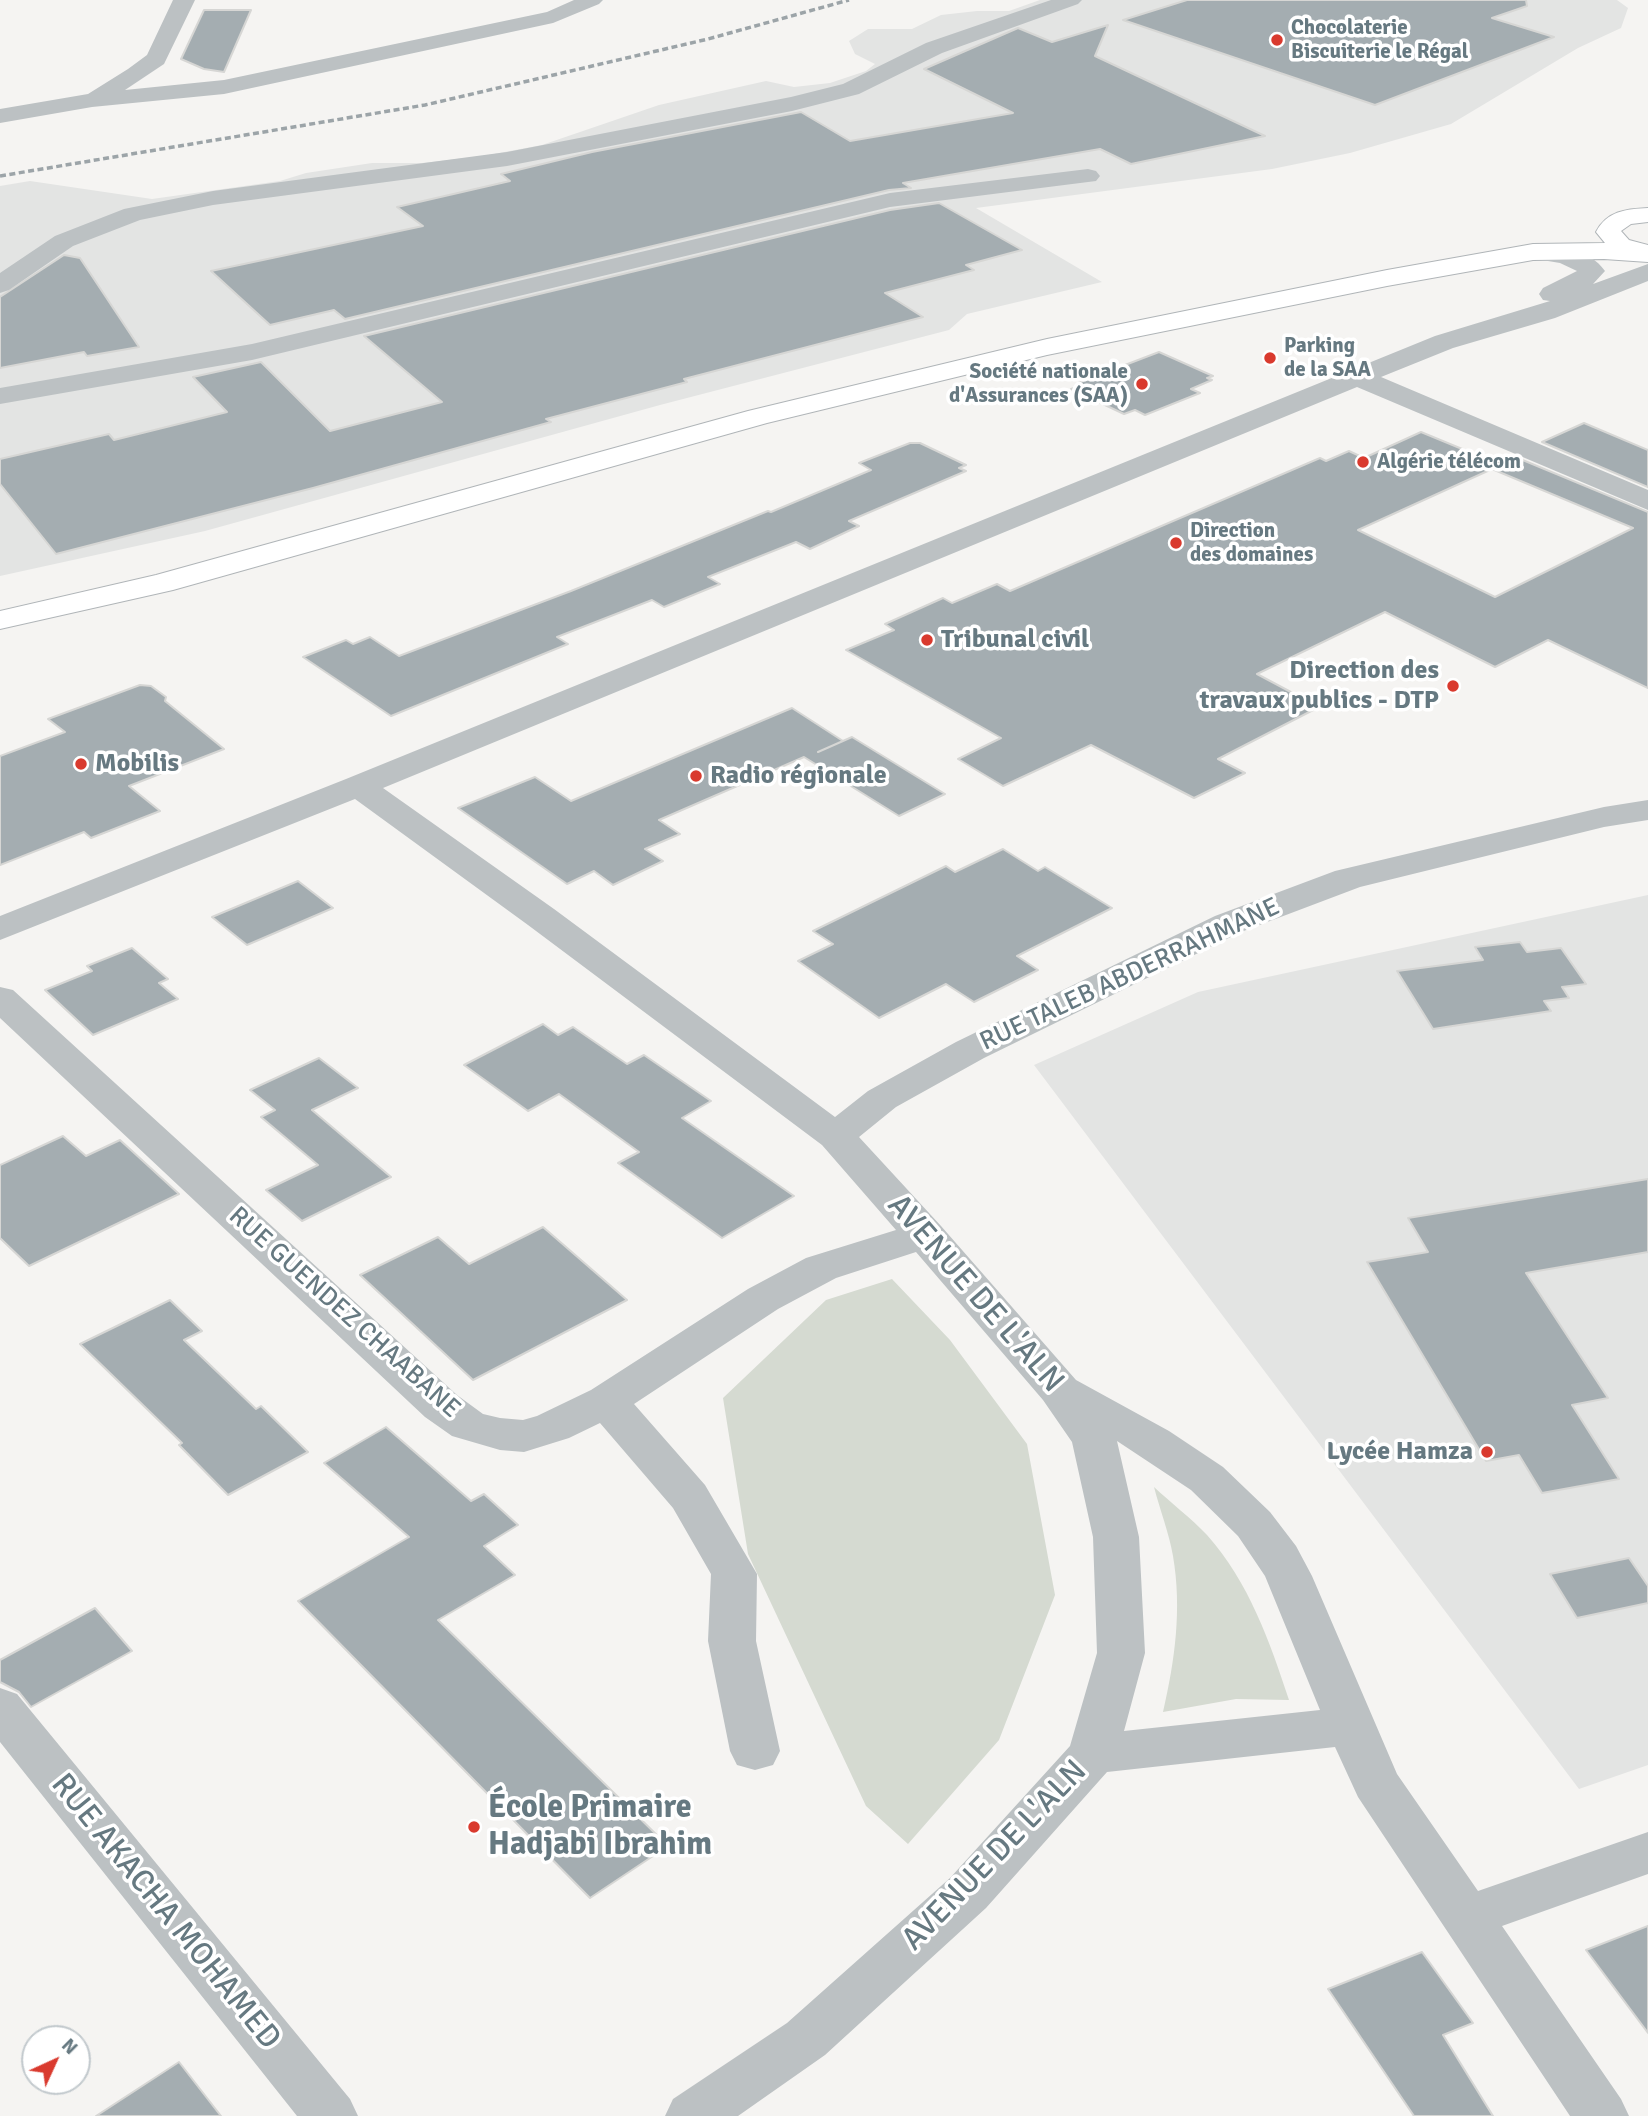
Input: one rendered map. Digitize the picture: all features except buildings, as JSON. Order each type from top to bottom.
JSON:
[{"type":"main road","points":[[0,620],[175,579],[758,417],[932,374],[1142,326],[1533,252],[1620,232]]},
{"type":"main road","points":[[0,599],[148,565],[738,402],[943,352],[1208,296],[1552,233],[1620,232],[1648,253]]},
{"type":"street","points":[[92,100],[156,59],[169,26],[184,0]]},
{"type":"street","points":[[0,116],[92,100],[223,87],[553,17],[592,0]]},
{"type":"street","points":[[0,285],[64,241],[133,214],[213,198],[507,159],[820,97],[872,80],[934,48],[1071,0]]},
{"type":"street","points":[[0,396],[178,368],[252,352],[890,200],[1088,176]]},
{"type":"street","points":[[0,929],[358,786],[1444,342],[1584,279],[1620,232]]},
{"type":"street","points":[[1444,342],[1546,312],[1648,272]]},
{"type":"street","points":[[1359,378],[1648,501]]},
{"type":"street","name":"AVENUE DE L'ALN","points":[[358,786],[541,917],[836,1136],[1059,1389],[1094,1440],[1116,1537],[1121,1654],[1093,1754],[948,1912],[806,2039],[693,2116]]},
{"type":"street","name":"RUE TALEB ABDERRAHMANE","points":[[836,1136],[882,1099],[970,1050],[1227,924],[1348,879],[1604,817],[1648,810]]},
{"type":"street","name":"RUE GUENDEZ CHAABANE","points":[[0,998],[441,1406],[468,1425],[500,1434],[524,1436],[553,1427],[607,1401],[763,1299],[821,1268],[926,1235]]},
{"type":"street","points":[[1059,1389],[1156,1441],[1201,1474],[1238,1506],[1275,1550],[1294,1587],[1376,1783],[1601,2116]]},
{"type":"street","points":[[607,1401],[689,1497],[734,1574],[733,1641],[755,1751]]},
{"type":"street","name":"RUE AKACHA MOHAMED","points":[[0,1707],[330,2116]]},
{"type":"street","points":[[1093,1754],[1351,1726]]},
{"type":"street","points":[[1468,1916],[1648,1853]]},
{"type":"shaded area","points":[[1040,0],[1617,0],[1628,8],[1621,28],[1578,48],[1451,124],[1350,153],[1272,169],[976,208],[1102,282],[967,314],[949,330],[660,405],[205,531],[0,576],[0,186],[30,181],[152,199],[280,181],[306,173],[372,163],[422,163],[483,156],[542,145],[659,105],[766,81],[794,87],[830,83],[866,71],[875,64],[855,54],[849,41],[868,29],[912,29],[941,15],[1009,11]]},
{"type":"shaded area","name":"Lycée Hamza","points":[[1648,895],[1648,1765],[1579,1789],[1034,1065],[1198,992]]},
{"type":"shaded area","points":[[892,1279],[950,1340],[1027,1444],[1055,1595],[999,1740],[908,1844],[866,1806],[748,1554],[723,1398],[826,1300]]},
{"type":"shaded area","points":[[1154,1487],[1207,1535],[1235,1572],[1257,1613],[1289,1700],[1236,1699],[1163,1712],[1174,1654],[1177,1595],[1171,1547]]},
{"type":"railway","points":[[0,176],[425,105],[708,39],[849,0]]},
{"type":"place","name":"Chocolaterie Biscuiterie le Régal","points":[[1277,40]]},
{"type":"place","name":"Parking de la SAA","points":[[1270,358]]},
{"type":"place","name":"Société nationale d'Assurances (SAA)","points":[[1142,384]]},
{"type":"place","name":"Algérie télécom","points":[[1363,462]]},
{"type":"place","name":"Direction des domaines","points":[[1176,543]]},
{"type":"place","name":"Tribunal civil","points":[[927,640]]},
{"type":"place","name":"Direction des travaux publics - DTP","points":[[1453,686]]},
{"type":"place","name":"Mobilis","points":[[81,764]]},
{"type":"place","name":"Radio régionale","points":[[696,776]]},
{"type":"place","name":"Lycée Hamza","points":[[1487,1452]]},
{"type":"place","name":"École Primaire Hadjabi Ibrahim","points":[[474,1827]]}]
